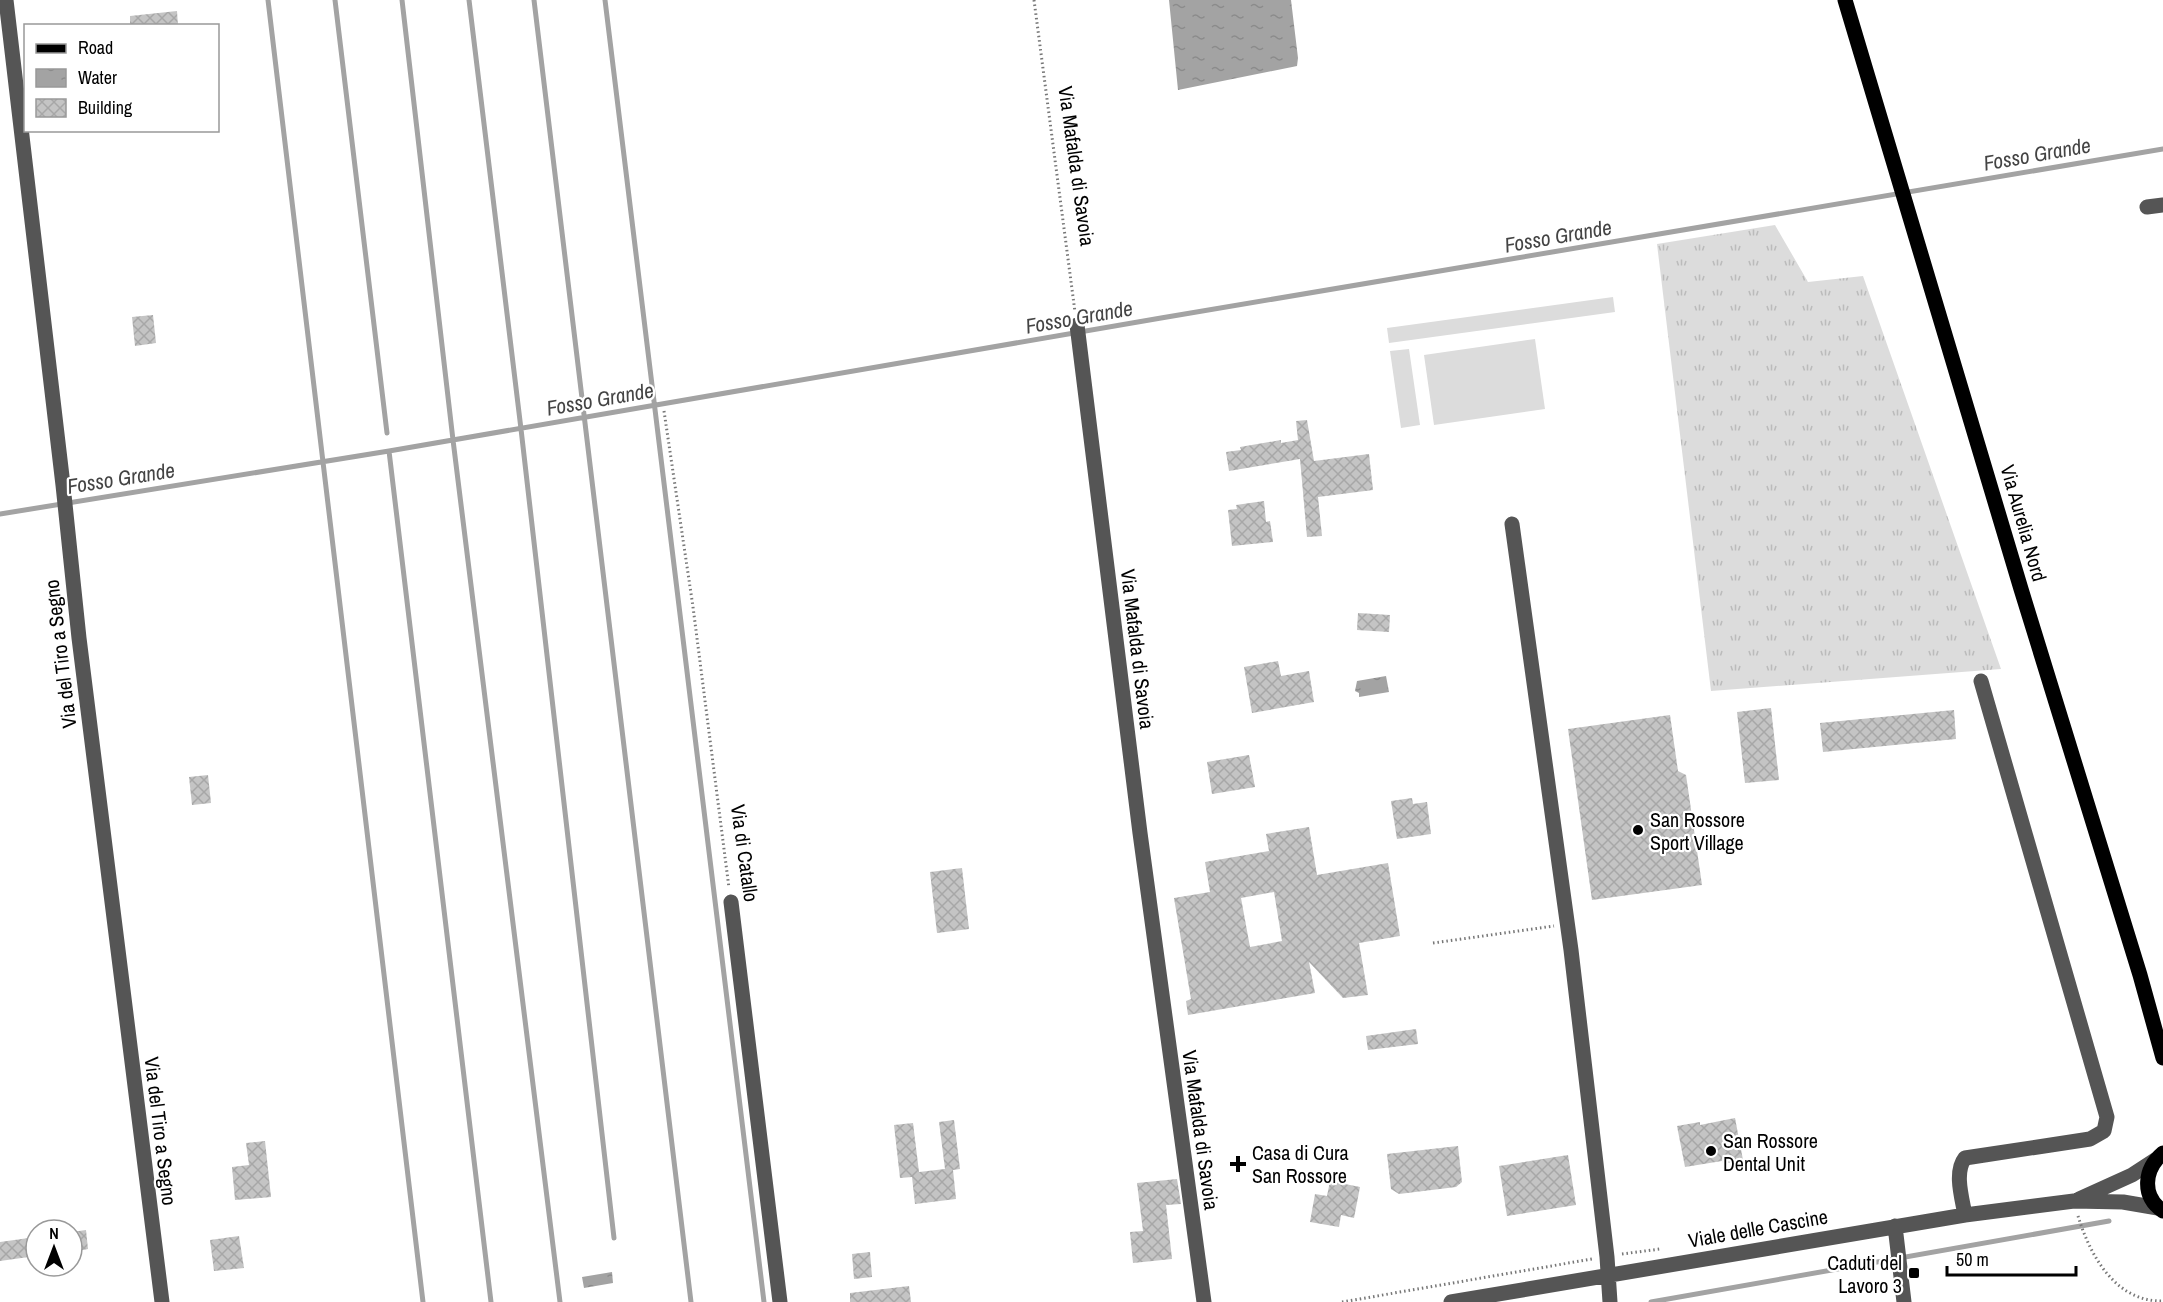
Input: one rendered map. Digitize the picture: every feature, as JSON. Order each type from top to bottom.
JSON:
[{"type":"main road","name":"Via Aurelia Nord","points":[[1845,0],[2021,589],[2140,975],[2163,1058]]},
{"type":"main road","points":[[2160,1210],[2148,1190],[2147,1179],[2150,1169],[2161,1155]]},
{"type":"street","name":"Via del Tiro a Segno","points":[[6,0],[82,661],[162,1302]]},
{"type":"street","points":[[2147,207],[2163,205]]},
{"type":"street","name":"Via Mafalda di Savoia","points":[[1078,333],[1138,822],[1204,1302]]},
{"type":"street","points":[[1512,524],[1568,924],[1610,1299]]},
{"type":"street","points":[[1965,1215],[1959,1173],[1961,1163],[1965,1158],[2090,1138],[2104,1131],[2107,1117],[1981,681]]},
{"type":"street","name":"Via di Catallo","points":[[731,902],[780,1302]]},
{"type":"street","name":"Viale delle Cascine","points":[[2074,1201],[2133,1175],[2161,1155]]},
{"type":"street","name":"Viale delle Cascine","points":[[1451,1302],[1965,1215],[2074,1201],[2122,1202],[2160,1210]]},
{"type":"street","points":[[1895,1226],[1904,1302]]},
{"type":"path","name":"Via Mafalda di Savoia","points":[[1034,0],[1078,333]]},
{"type":"path","name":"Via di Catallo","points":[[664,411],[693,607],[731,902]]},
{"type":"path","points":[[1432,942],[1568,924]]},
{"type":"path","points":[[2080,1221],[2101,1268],[2129,1297],[2143,1301],[2163,1301]]},
{"type":"green space","points":[[1775,225],[1808,282],[1863,276],[2001,669],[1711,691],[1657,244]]},
{"type":"green space","points":[[1613,297],[1615,312],[1389,343],[1387,328]]},
{"type":"green space","points":[[1535,339],[1545,409],[1434,425],[1424,355]]},
{"type":"green space","points":[[1409,349],[1420,425],[1401,428],[1390,351]]},
{"type":"water","points":[[1169,0],[1291,0],[1297,66],[1178,90]]},
{"type":"water","points":[[1386,676],[1389,692],[1359,697],[1359,693],[1355,691],[1357,681]]},
{"type":"water","points":[[612,1272],[613,1283],[584,1288],[582,1277]]},
{"type":"building","points":[[177,11],[178,24],[130,24],[130,16]]},
{"type":"building","points":[[153,315],[156,343],[135,346],[132,317]]},
{"type":"building","points":[[1307,420],[1314,461],[1369,454],[1373,490],[1318,497],[1322,536],[1307,537],[1300,459],[1229,471],[1226,452],[1241,450],[1240,447],[1281,440],[1281,443],[1298,440],[1296,421]]},
{"type":"building","points":[[1264,501],[1266,522],[1270,521],[1273,542],[1232,546],[1228,510],[1237,509],[1236,505]]},
{"type":"building","points":[[1358,613],[1390,615],[1389,632],[1357,630]]},
{"type":"building","points":[[1278,661],[1281,676],[1309,671],[1314,702],[1252,713],[1244,667]]},
{"type":"building","points":[[1771,708],[1779,780],[1745,783],[1737,712]]},
{"type":"building","points":[[1954,710],[1956,739],[1823,752],[1820,723]]},
{"type":"building","name":"San Rossore Sport Village","points":[[1670,715],[1678,771],[1686,775],[1702,885],[1592,900],[1568,729]]},
{"type":"building","points":[[1249,755],[1255,787],[1212,794],[1207,762]]},
{"type":"building","points":[[208,775],[211,803],[192,805],[189,777]]},
{"type":"building","points":[[1412,798],[1413,804],[1427,802],[1431,834],[1397,839],[1391,801]]},
{"type":"building","points":[[1309,827],[1317,875],[1388,863],[1400,936],[1359,943],[1368,995],[1343,998],[1309,962],[1315,993],[1188,1015],[1186,1001],[1191,999],[1174,898],[1210,892],[1205,862],[1269,851],[1266,834]],"holes":[[[1274,892],[1282,941],[1250,947],[1241,898]]]},
{"type":"building","points":[[962,868],[969,929],[937,933],[930,872]]},
{"type":"building","points":[[1416,1029],[1418,1044],[1368,1050],[1366,1036]]},
{"type":"building","name":"San Rossore Dental Unit","points":[[1735,1118],[1743,1160],[1685,1167],[1677,1126],[1700,1122],[1700,1125]]},
{"type":"building","points":[[954,1120],[960,1169],[953,1170],[956,1199],[915,1204],[912,1177],[900,1178],[894,1125],[913,1123],[919,1172],[945,1169],[939,1122]]},
{"type":"building","points":[[265,1141],[271,1197],[235,1200],[232,1167],[249,1165],[246,1143]]},
{"type":"building","points":[[1458,1146],[1462,1182],[1456,1187],[1399,1194],[1391,1189],[1387,1154]]},
{"type":"building","points":[[1568,1155],[1576,1205],[1507,1216],[1499,1166]]},
{"type":"building","points":[[1177,1179],[1181,1204],[1166,1205],[1172,1259],[1133,1263],[1130,1232],[1143,1231],[1137,1183]]},
{"type":"building","points":[[1330,1181],[1360,1187],[1354,1218],[1341,1215],[1339,1227],[1310,1222],[1315,1194],[1327,1196]]},
{"type":"building","points":[[84,1230],[86,1230],[88,1249],[84,1250]]},
{"type":"building","points":[[239,1236],[244,1268],[214,1271],[210,1240]]},
{"type":"building","points":[[24,1239],[24,1258],[0,1261],[0,1242]]},
{"type":"building","points":[[870,1252],[872,1277],[854,1279],[852,1254]]},
{"type":"building","points":[[909,1286],[911,1302],[850,1302],[850,1293]]},
{"type":"waterway","points":[[268,0],[423,1302]]},
{"type":"waterway","points":[[335,0],[387,433]]},
{"type":"waterway","points":[[402,0],[453,440],[560,1302]]},
{"type":"waterway","points":[[469,0],[614,1238]]},
{"type":"waterway","points":[[534,0],[691,1302]]},
{"type":"waterway","points":[[605,0],[764,1302]]},
{"type":"waterway","name":"Fosso Grande","points":[[0,514],[389,451],[2163,149]]},
{"type":"waterway","points":[[389,451],[491,1302]]},
{"type":"waterway","points":[[1651,1302],[2109,1221]]},
{"type":"place","name":"San Rossore Sport Village","points":[[1638,830]]},
{"type":"place","name":"San Rossore Dental Unit","points":[[1711,1151]]},
{"type":"place","name":"Casa di Cura San Rossore","points":[[1238,1164]]},
{"type":"place","name":"Caduti del Lavoro 3","points":[[1914,1273]]}]
